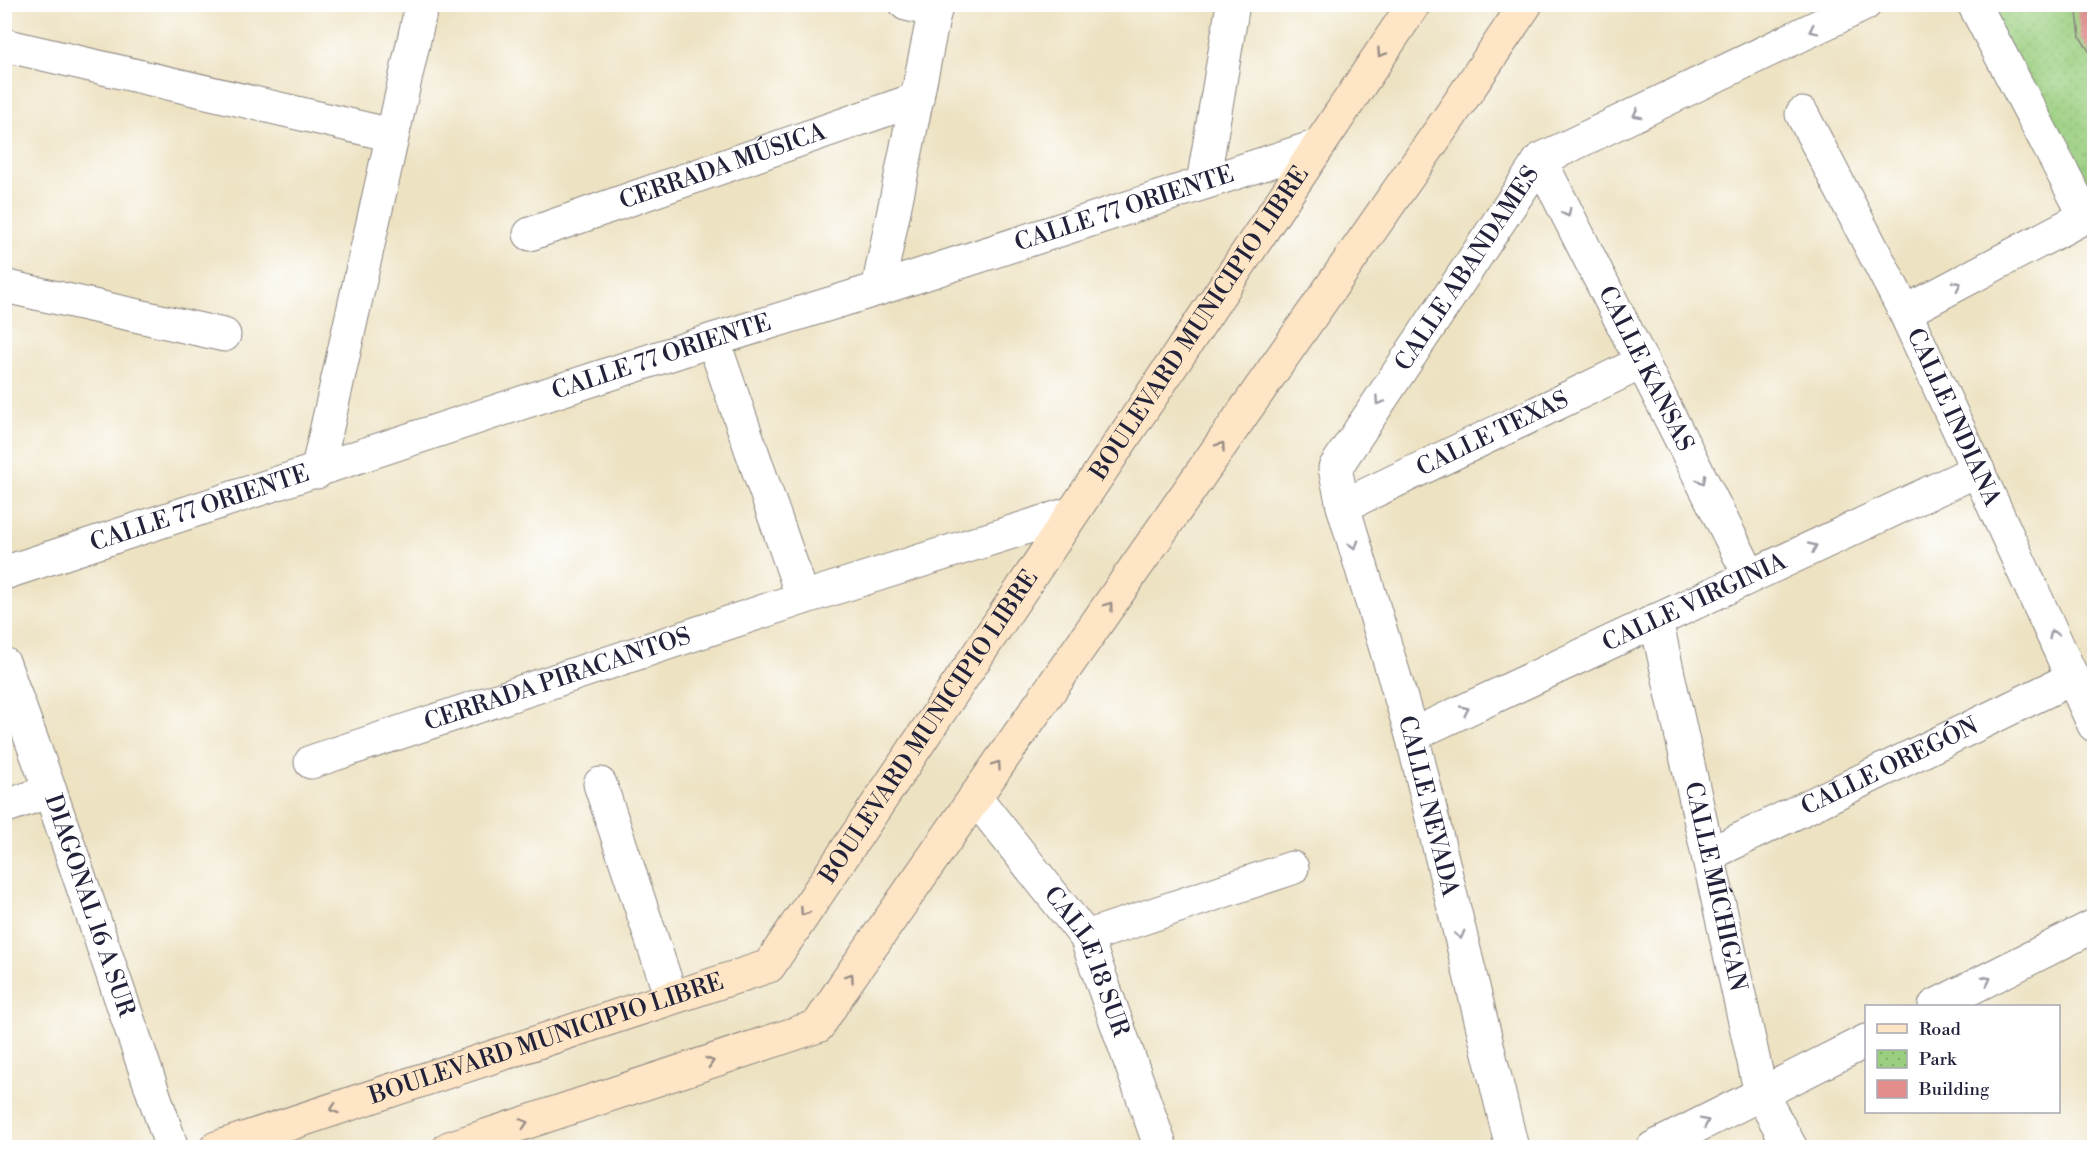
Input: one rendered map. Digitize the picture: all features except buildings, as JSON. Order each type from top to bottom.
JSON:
[{"type":"main road","name":"BOULEVARD MUNICIPIO LIBRE","points":[[216,1148],[769,966],[1414,4]]},
{"type":"main road","points":[[449,1148],[818,1026],[1526,4]]},
{"type":"street","points":[[317,472],[422,4]]},
{"type":"street","points":[[1203,183],[1233,4]]},
{"type":"street","name":"CALLE ABANDAMES","points":[[1335,468],[1540,160],[1865,4]]},
{"type":"street","points":[[1905,312],[2090,215],[1974,4]]},
{"type":"street","points":[[878,289],[917,99],[926,7]]},
{"type":"street","points":[[4,45],[393,135]]},
{"type":"street","name":"CERRADA MÚSICA","points":[[530,234],[917,99]]},
{"type":"street","name":"CALLE INDIANA","points":[[1802,114],[1905,312],[2094,725]]},
{"type":"street","name":"CALLE 77 ORIENTE","points":[[4,573],[713,340],[878,289],[1318,146]]},
{"type":"street","name":"CALLE KANSAS","points":[[1540,160],[1750,576]]},
{"type":"street","points":[[4,286],[224,335]]},
{"type":"street","points":[[713,340],[803,598]]},
{"type":"street","name":"CALLE TEXAS","points":[[1343,506],[1642,362]]},
{"type":"street","name":"CALLE NEVADA","points":[[1335,468],[1343,506],[1412,735],[1512,1148]]},
{"type":"street","name":"CALLE VIRGINIA","points":[[1412,735],[1978,470]]},
{"type":"street","name":"CERRADA PIRACANTOS","points":[[311,762],[803,598],[1072,513]]},
{"type":"street","name":"CALLE MÍCHIGAN","points":[[1656,620],[1761,1094],[1791,1148]]},
{"type":"street","name":"DIAGONAL 16 A SUR","points":[[4,664],[50,791],[172,1148]]},
{"type":"street","name":"CALLE OREGÓN","points":[[1708,855],[2073,678]]},
{"type":"street","points":[[600,784],[671,997]]},
{"type":"street","points":[[4,807],[50,791]]},
{"type":"street","name":"CALLE 18 SUR","points":[[975,797],[1086,937],[1156,1146]]},
{"type":"street","points":[[1086,937],[1292,868]]},
{"type":"street","points":[[1937,1005],[2094,926]]},
{"type":"street","points":[[1653,1148],[1865,1042]]},
{"type":"green space","points":[[1978,5],[2094,5],[2094,210]]}]
